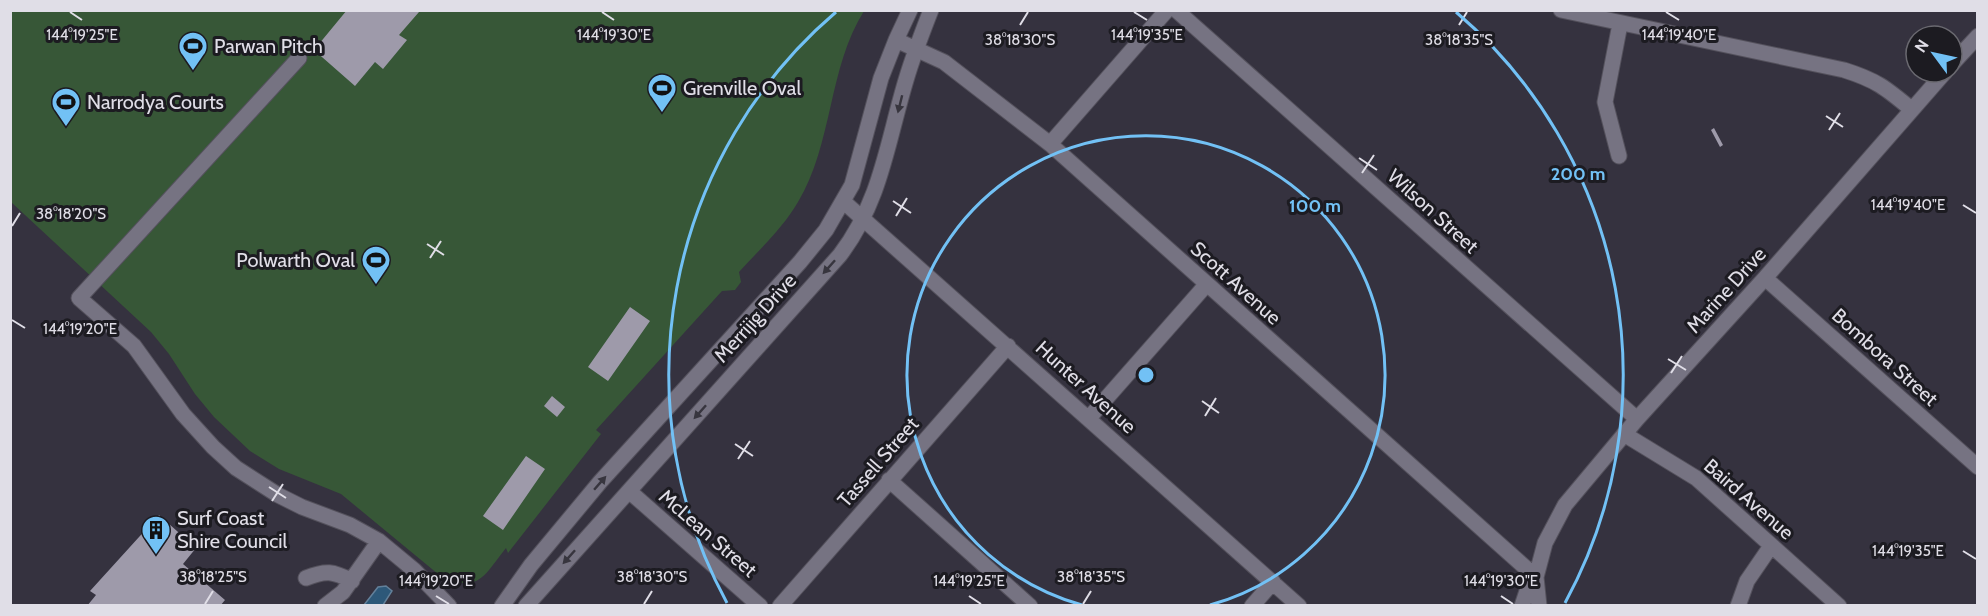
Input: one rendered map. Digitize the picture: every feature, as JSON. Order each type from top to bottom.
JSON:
[{"type":"street","name":"Merrijig Drive","points":[[502,606],[531,565],[600,482],[800,262],[826,230],[852,185],[881,78],[910,10]]},
{"type":"street","name":"Merrijig Drive","points":[[526,606],[840,255],[864,219],[886,161],[906,81],[931,10]]},
{"type":"street","points":[[1050,144],[1167,10]]},
{"type":"street","name":"Wilson Street","points":[[1176,10],[1637,419]]},
{"type":"street","points":[[1561,10],[1844,70],[1881,84],[1911,109]]},
{"type":"street","points":[[1618,156],[1605,102],[1620,24]]},
{"type":"street","points":[[1964,51],[1977,36]]},
{"type":"street","name":"Scott Avenue","points":[[896,40],[944,62],[1050,144],[1536,576]]},
{"type":"street","points":[[299,58],[80,298],[134,346],[183,414],[236,468],[278,495],[302,507],[350,525],[379,541],[414,570],[449,606]]},
{"type":"street","name":"Marine Drive","points":[[1522,606],[1527,591],[1536,576],[1543,548],[1565,504],[1637,419],[1765,278],[1934,84]]},
{"type":"street","name":"Hunter Avenue","points":[[844,202],[1299,606]]},
{"type":"street","name":"Bombora Street","points":[[1765,278],[1977,467]]},
{"type":"street","points":[[1089,418],[1206,285]]},
{"type":"street","name":"Tassell Street","points":[[780,606],[1008,346]]},
{"type":"street","name":"Baird Avenue","points":[[1624,434],[1696,478],[1839,606]]},
{"type":"street","points":[[890,480],[1030,606]]},
{"type":"street","name":"McLean Street","points":[[629,492],[760,606]]},
{"type":"street","points":[[325,606],[343,592],[379,541]]},
{"type":"street","points":[[1738,606],[1747,581],[1772,546]]},
{"type":"street","points":[[306,578],[328,572],[352,581]]},
{"type":"street","name":"Marine Drive","points":[[1536,576],[1539,606]]},
{"type":"street","points":[[1252,606],[1273,582]]},
{"type":"street","points":[[427,585],[436,606]]},
{"type":"green space","points":[[10,11],[864,11],[843,57],[818,156],[792,212],[739,272],[741,282],[735,290],[722,291],[596,430],[601,434],[508,553],[506,548],[485,575],[478,580],[462,583],[438,574],[341,494],[279,469],[250,451],[214,417],[151,332],[11,202]]},
{"type":"water","points":[[386,586],[392,591],[383,605],[364,605],[378,587]]},
{"type":"building","points":[[347,10],[419,12],[399,35],[407,40],[383,69],[375,62],[355,86],[314,50]]},
{"type":"building","points":[[1714,128],[1723,145],[1720,147],[1711,130]]},
{"type":"building","points":[[630,307],[650,321],[608,381],[588,367]]},
{"type":"building","points":[[552,396],[565,407],[557,417],[544,406]]},
{"type":"building","points":[[526,456],[545,469],[503,530],[483,516]]},
{"type":"building","name":"Surf Coast Shire Council","points":[[159,515],[196,548],[183,564],[225,600],[220,606],[87,606],[96,595],[90,591]]},
{"type":"place","name":"Parwan Pitch","points":[[193,72]]},
{"type":"place","name":"Grenville Oval","points":[[662,114]]},
{"type":"place","name":"Narrodya Courts","points":[[66,128]]},
{"type":"place","name":"Polwarth Oval","points":[[376,286]]},
{"type":"place","name":"Surf Coast Shire Council","points":[[156,556]]}]
